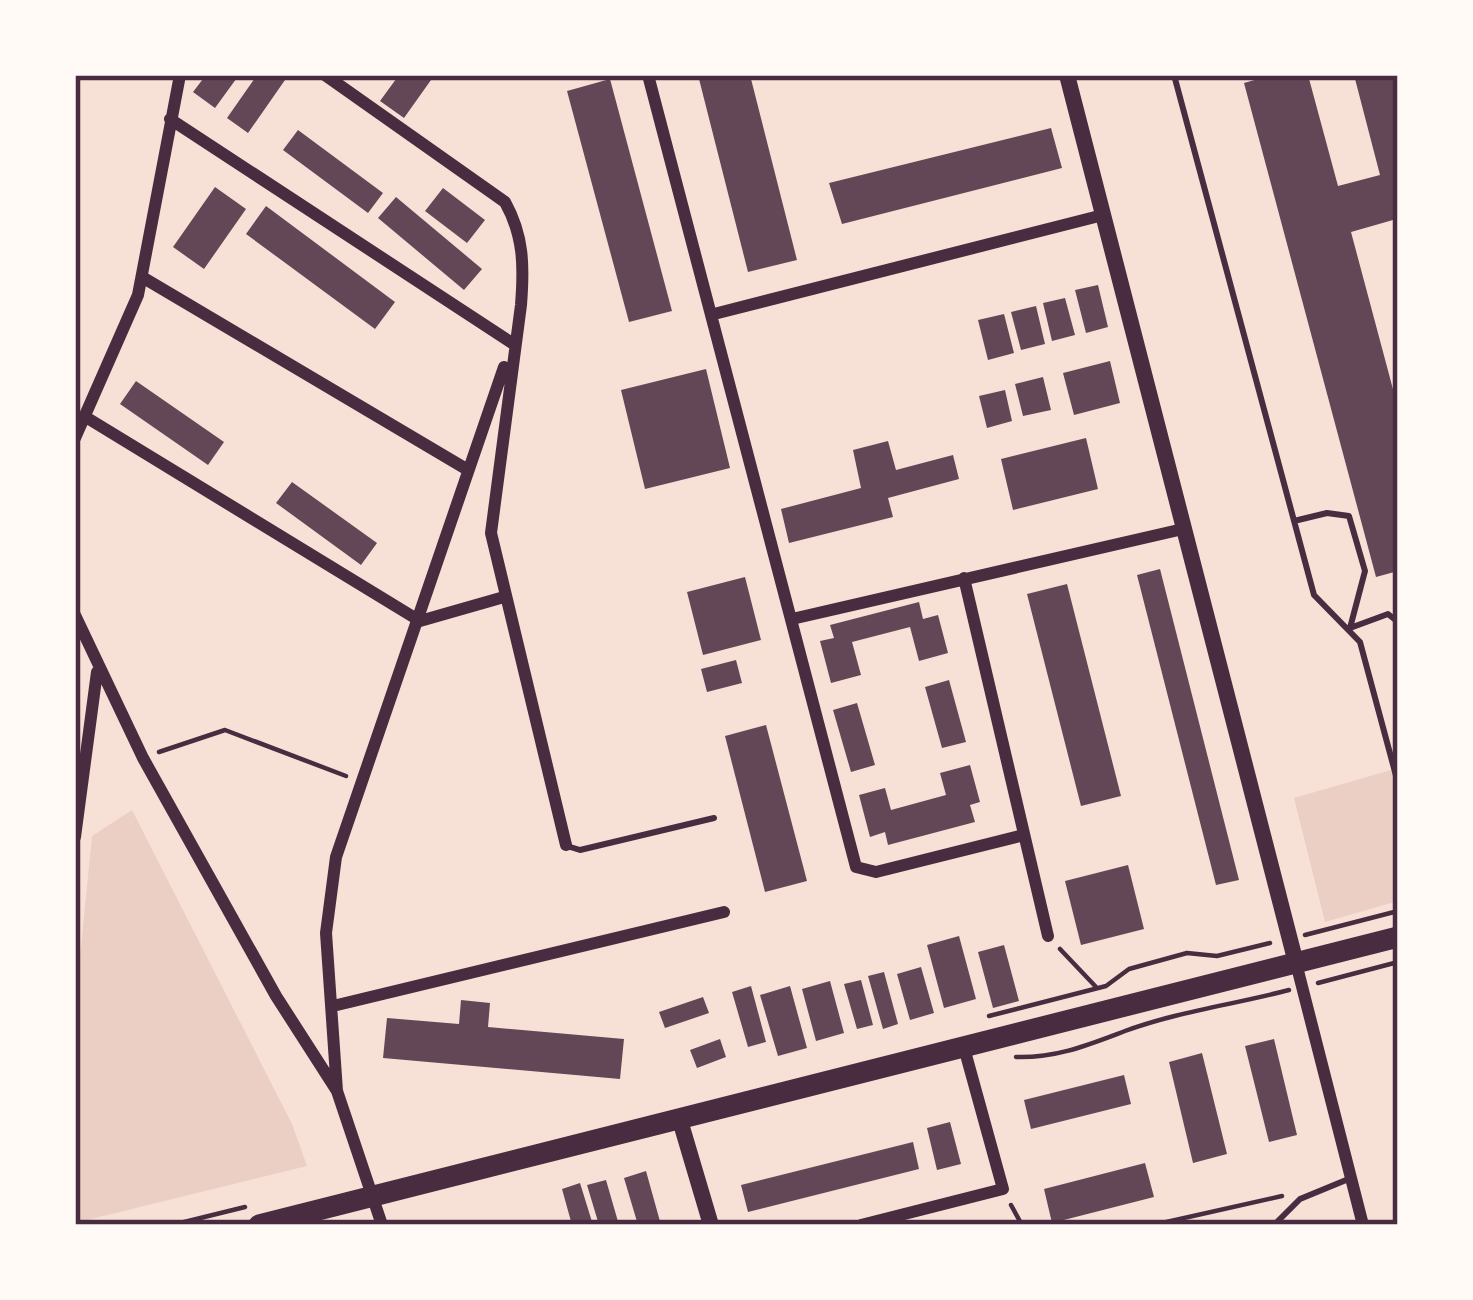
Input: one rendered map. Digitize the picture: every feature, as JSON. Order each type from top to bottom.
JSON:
[{"type":"main road","points":[[259,1214],[374,1196],[1398,937]]},
{"type":"street","points":[[75,437],[142,277],[179,75]]},
{"type":"street","points":[[325,75],[505,202],[518,225],[524,267],[490,533],[566,845]]},
{"type":"street","points":[[648,75],[856,867],[876,872],[1024,835]]},
{"type":"street","points":[[1067,75],[1363,1225]]},
{"type":"street","points":[[170,119],[512,343]]},
{"type":"street","points":[[714,314],[1103,215]]},
{"type":"street","points":[[142,277],[468,470]]},
{"type":"street","points":[[337,1091],[326,933],[334,876],[512,343]]},
{"type":"street","points":[[84,416],[420,621],[504,597]]},
{"type":"street","points":[[791,619],[1183,529]]},
{"type":"street","points":[[964,578],[1048,936]]},
{"type":"street","points":[[75,615],[97,671],[143,758],[337,1091],[382,1225]]},
{"type":"street","points":[[75,837],[97,671]]},
{"type":"street","points":[[332,1006],[724,912]]},
{"type":"street","points":[[861,1225],[1003,1189],[963,1044]]},
{"type":"street","points":[[679,1117],[711,1225]]},
{"type":"lane","points":[[1174,75],[1314,595],[1360,642],[1398,783]]},
{"type":"lane","points":[[1294,521],[1327,513],[1349,516],[1365,572],[1349,628]]},
{"type":"lane","points":[[1349,628],[1388,614],[1398,622]]},
{"type":"lane","points":[[566,845],[580,850],[714,818]]},
{"type":"lane","points":[[1274,1225],[1300,1199],[1322,1186],[1351,1178]]},
{"type":"path","points":[[143,758],[225,730],[362,782]]},
{"type":"path","points":[[984,1018],[1097,988],[1130,970],[1187,953],[1217,956],[1398,911]]},
{"type":"path","points":[[1048,936],[1097,988]]},
{"type":"path","points":[[1153,1225],[1322,1186]]},
{"type":"path","points":[[1003,1189],[1022,1225]]},
{"type":"path","points":[[172,1225],[259,1214]]},
{"type":"shaded area","points":[[1398,768],[1398,901],[1325,922],[1294,798]]},
{"type":"shaded area","points":[[132,810],[292,1124],[307,1166],[75,1223],[75,1007],[92,836]]},
{"type":"building","points":[[206,75],[239,75],[215,108],[193,92]]},
{"type":"building","points":[[257,75],[285,80],[248,133],[227,118]]},
{"type":"building","points":[[399,75],[431,80],[404,118],[380,101]]},
{"type":"building","points":[[698,75],[750,75],[797,260],[748,272]]},
{"type":"building","points":[[1272,75],[1308,75],[1338,186],[1380,175],[1354,75],[1398,75],[1398,232],[1393,220],[1351,232],[1398,408],[1398,571],[1376,577],[1244,83]]},
{"type":"building","points":[[610,79],[672,311],[629,322],[567,91]]},
{"type":"building","points":[[1051,128],[1062,168],[842,224],[829,183]]},
{"type":"building","points":[[298,130],[383,193],[368,213],[283,150]]},
{"type":"building","points":[[215,187],[246,209],[204,269],[173,247]]},
{"type":"building","points":[[443,188],[485,220],[467,243],[425,211]]},
{"type":"building","points":[[396,197],[482,269],[464,290],[378,218]]},
{"type":"building","points":[[266,206],[395,302],[375,329],[246,234]]},
{"type":"building","points":[[1098,285],[1108,327],[1086,333],[1075,290]]},
{"type":"building","points":[[1065,298],[1075,335],[1052,341],[1043,303]]},
{"type":"building","points":[[1036,306],[1045,344],[1021,350],[1011,312]]},
{"type":"building","points":[[1004,314],[1014,353],[988,360],[978,320]]},
{"type":"building","points":[[1110,361],[1120,403],[1074,415],[1063,373]]},
{"type":"building","points":[[706,369],[730,468],[645,489],[621,390]]},
{"type":"building","points":[[1043,377],[1051,410],[1023,416],[1015,384]]},
{"type":"building","points":[[136,381],[224,442],[208,465],[120,404]]},
{"type":"building","points":[[1005,390],[1012,421],[987,428],[979,396]]},
{"type":"building","points":[[1086,438],[1098,489],[1013,510],[1001,459]]},
{"type":"building","points":[[888,441],[896,470],[953,455],[959,479],[888,498],[893,517],[789,543],[781,509],[861,488],[853,450]]},
{"type":"building","points":[[292,482],[377,543],[361,565],[276,503]]},
{"type":"building","points":[[1160,569],[1239,880],[1216,885],[1137,575]]},
{"type":"building","points":[[745,577],[761,640],[703,655],[687,592]]},
{"type":"building","points":[[1067,584],[1121,796],[1081,806],[1027,594]]},
{"type":"building","points":[[919,602],[923,619],[938,615],[948,653],[919,661],[910,627],[852,642],[861,675],[831,683],[820,641],[834,638],[830,625]]},
{"type":"building","points":[[736,660],[742,683],[707,692],[701,669]]},
{"type":"building","points":[[949,680],[966,742],[942,748],[925,687]]},
{"type":"building","points":[[857,703],[875,765],[851,772],[833,710]]},
{"type":"building","points":[[766,725],[807,881],[765,892],[725,736]]},
{"type":"building","points":[[970,765],[980,802],[970,805],[975,822],[888,845],[885,832],[870,837],[859,795],[885,788],[891,810],[946,795],[940,773]]},
{"type":"building","points":[[1128,865],[1144,929],[1081,945],[1065,881]]},
{"type":"building","points":[[959,936],[976,999],[944,1008],[927,945]]},
{"type":"building","points":[[1004,945],[1019,1001],[993,1008],[978,952]]},
{"type":"building","points":[[921,967],[934,1013],[910,1020],[897,974]]},
{"type":"building","points":[[884,972],[898,1024],[883,1029],[868,976]]},
{"type":"building","points":[[861,980],[873,1025],[857,1029],[844,984]]},
{"type":"building","points":[[830,981],[844,1033],[816,1041],[802,989]]},
{"type":"building","points":[[751,986],[766,1042],[748,1047],[732,992]]},
{"type":"building","points":[[790,986],[807,1048],[778,1056],[760,995]]},
{"type":"building","points":[[703,997],[709,1013],[665,1028],[659,1012]]},
{"type":"building","points":[[461,1000],[490,1003],[488,1027],[624,1039],[620,1079],[383,1058],[387,1018],[459,1024]]},
{"type":"building","points":[[720,1039],[726,1057],[697,1068],[690,1050]]},
{"type":"building","points":[[1274,1039],[1297,1135],[1269,1142],[1245,1046]]},
{"type":"building","points":[[1202,1053],[1227,1154],[1193,1163],[1169,1062]]},
{"type":"building","points":[[1124,1075],[1131,1104],[1031,1129],[1024,1100]]},
{"type":"building","points":[[950,1122],[961,1164],[937,1170],[927,1128]]},
{"type":"building","points":[[913,1142],[919,1169],[748,1212],[741,1185]]},
{"type":"building","points":[[1145,1163],[1154,1197],[1052,1223],[1044,1189]]},
{"type":"building","points":[[646,1171],[661,1225],[638,1225],[624,1178]]},
{"type":"building","points":[[606,1180],[619,1225],[599,1225],[587,1185]]},
{"type":"building","points":[[580,1183],[593,1225],[572,1225],[562,1189]]}]
